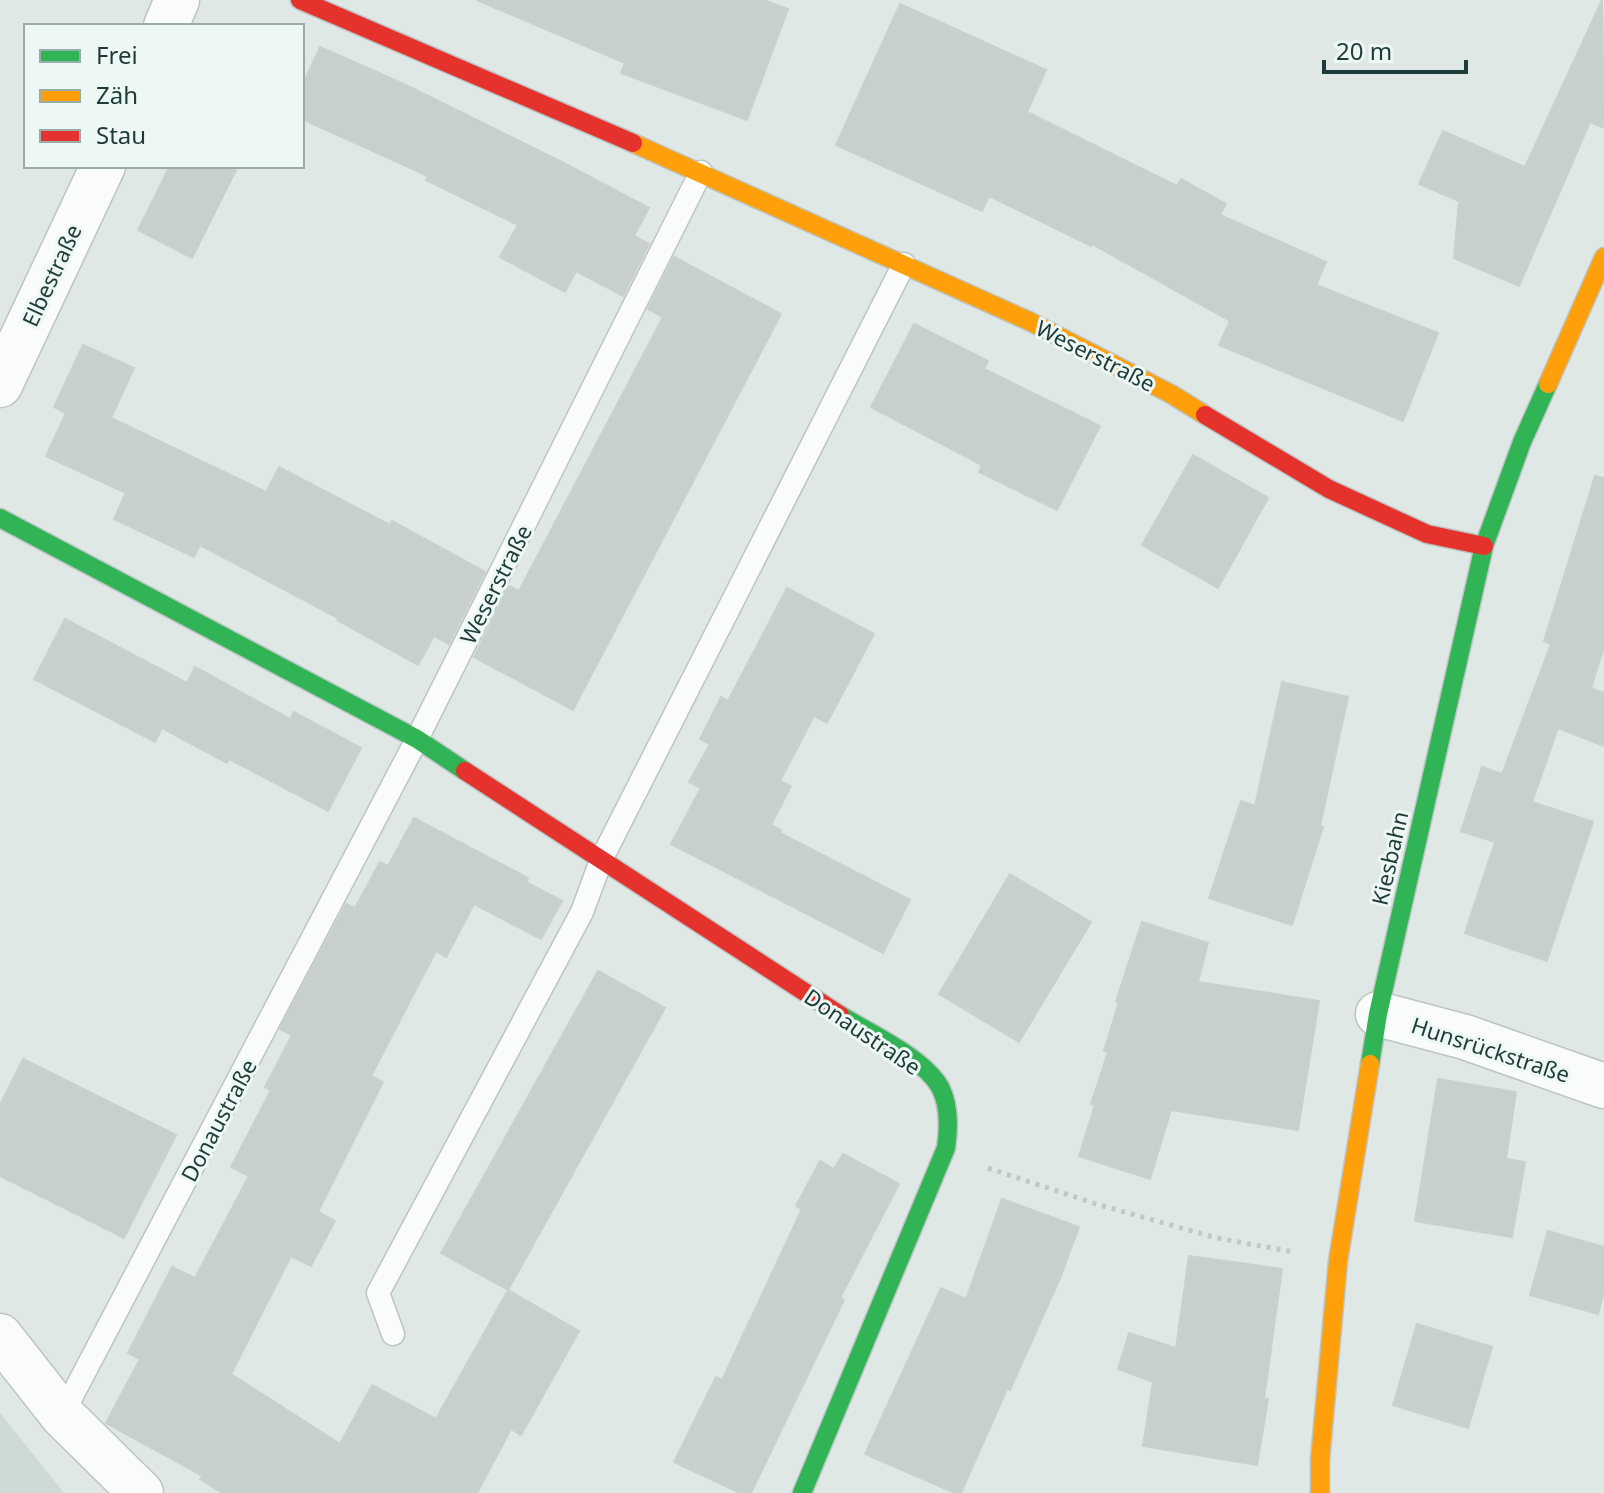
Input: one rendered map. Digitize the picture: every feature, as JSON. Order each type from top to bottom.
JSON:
[{"type":"street","points":[[167,24],[177,0]]},
{"type":"street","name":"Weserstraße","points":[[300,0],[701,172],[1031,322],[1171,394],[1329,489],[1427,534],[1484,546]]},
{"type":"street","name":"Elbestraße","points":[[5,361],[102,168]]},
{"type":"street","name":"Kiesbahn","points":[[1320,1493],[1320,1460],[1338,1261],[1378,1014],[1484,546],[1522,442],[1604,257]]},
{"type":"street","name":"Donaustraße","points":[[0,518],[417,739],[905,1055],[939,1084],[950,1119],[946,1148],[802,1493]]},
{"type":"street","name":"Hunsrückstraße","points":[[1378,1014],[1465,1037],[1604,1086]]},
{"type":"street","points":[[0,1336],[62,1415],[141,1493]]},
{"type":"lane","name":"Weserstraße","points":[[417,739],[701,172]]},
{"type":"lane","points":[[393,1334],[378,1293],[582,912],[602,858],[904,264]]},
{"type":"lane","name":"Donaustraße","points":[[62,1415],[417,739]]},
{"type":"path","points":[[946,1148],[995,1171],[1096,1204],[1217,1238],[1338,1261]]},
{"type":"shaded area","points":[[0,1413],[64,1493],[0,1493]]},
{"type":"building","points":[[477,0],[764,0],[788,9],[747,120],[621,73],[625,63]]},
{"type":"building","points":[[1602,0],[1604,128],[1590,122],[1519,286],[1454,258],[1459,201],[1419,184],[1443,131],[1525,167]]},
{"type":"building","points":[[900,4],[1046,70],[1027,112],[1177,186],[1181,179],[1226,204],[1220,215],[1326,262],[1316,285],[1438,333],[1403,421],[1219,345],[1230,321],[1092,244],[989,196],[982,211],[836,145]]},
{"type":"building","points":[[320,47],[406,85],[649,208],[634,236],[649,244],[623,296],[576,271],[565,292],[500,257],[518,225],[426,180],[428,176],[304,120],[304,82]]},
{"type":"building","points":[[169,168],[237,168],[192,258],[138,230]]},
{"type":"building","points":[[674,257],[781,314],[573,710],[474,657],[509,586],[519,591],[663,317],[648,309]]},
{"type":"building","points":[[914,324],[988,361],[984,369],[1100,426],[1057,510],[979,472],[982,465],[871,407]]},
{"type":"building","points":[[83,345],[134,368],[111,418],[266,492],[279,467],[390,525],[392,521],[485,572],[449,644],[434,636],[418,665],[338,618],[200,545],[194,557],[114,519],[126,493],[46,456],[66,413],[54,407]]},
{"type":"building","points":[[1193,455],[1268,498],[1218,588],[1142,545]]},
{"type":"building","points":[[1595,476],[1604,478],[1604,647],[1591,688],[1604,693],[1604,746],[1558,728],[1532,802],[1593,822],[1547,961],[1465,933],[1495,842],[1461,831],[1482,767],[1502,774],[1551,644],[1544,641]]},
{"type":"building","points":[[787,588],[874,634],[827,723],[814,716],[780,781],[791,786],[771,825],[781,830],[780,833],[910,900],[883,953],[671,844],[701,788],[689,782],[710,744],[700,739],[721,697],[728,701]]},
{"type":"building","points":[[65,619],[187,683],[195,667],[290,719],[294,712],[361,748],[328,811],[162,728],[155,742],[34,679]]},
{"type":"building","points":[[1282,682],[1348,697],[1320,826],[1323,827],[1292,925],[1209,898],[1241,801],[1255,806]]},
{"type":"building","points":[[414,818],[528,878],[526,882],[562,901],[541,939],[474,904],[446,957],[436,951],[371,1076],[383,1082],[318,1212],[335,1221],[311,1266],[291,1256],[231,1374],[340,1444],[372,1385],[436,1419],[508,1290],[579,1331],[521,1435],[511,1429],[477,1493],[222,1493],[200,1479],[203,1476],[106,1423],[140,1359],[128,1353],[172,1267],[195,1278],[249,1176],[231,1167],[271,1090],[265,1087],[292,1035],[280,1029],[346,904],[355,908],[380,862],[388,866]]},
{"type":"building","points":[[1010,874],[1091,922],[1019,1042],[939,994]]},
{"type":"building","points":[[1142,922],[1208,943],[1198,982],[1319,1001],[1298,1130],[1171,1110],[1150,1179],[1079,1156],[1095,1105],[1091,1104],[1108,1052],[1104,1051],[1119,1002],[1116,1001]]},
{"type":"building","points":[[598,971],[665,1008],[508,1290],[441,1253]]},
{"type":"building","points":[[23,1059],[176,1135],[124,1238],[0,1176],[0,1105]]},
{"type":"building","points":[[1438,1079],[1516,1092],[1506,1159],[1525,1162],[1512,1237],[1415,1221]]},
{"type":"building","points":[[843,1154],[899,1184],[840,1298],[844,1300],[751,1493],[740,1493],[674,1462],[716,1377],[722,1380],[802,1209],[796,1206],[820,1161],[834,1169]]},
{"type":"building","points":[[1002,1199],[1079,1227],[1010,1390],[1007,1389],[961,1493],[955,1493],[865,1454],[941,1288],[966,1299]]},
{"type":"building","points":[[1548,1231],[1604,1247],[1604,1291],[1598,1314],[1530,1295]]},
{"type":"building","points":[[1189,1256],[1282,1269],[1264,1399],[1268,1399],[1257,1465],[1143,1446],[1153,1382],[1118,1369],[1129,1333],[1176,1348]]},
{"type":"building","points":[[1417,1324],[1492,1347],[1468,1428],[1393,1405]]},
{"type":"traffic: fast","points":[[1370,1064],[1378,1014],[1484,546],[1522,442],[1548,384]]},
{"type":"traffic: fast","points":[[0,518],[417,739],[465,771]]},
{"type":"traffic: fast","points":[[802,1493],[946,1148],[948,1133],[946,1102],[932,1076],[909,1056],[840,1015]]},
{"type":"traffic: slow","points":[[633,143],[1031,322],[1171,394],[1205,415]]},
{"type":"traffic: slow","points":[[1548,384],[1604,257]]},
{"type":"traffic: slow","points":[[1320,1493],[1320,1460],[1338,1261],[1370,1064]]},
{"type":"traffic: jam","points":[[300,0],[633,143]]},
{"type":"traffic: jam","points":[[1205,415],[1329,489],[1427,534],[1484,546]]},
{"type":"traffic: jam","points":[[465,771],[840,1015]]}]
